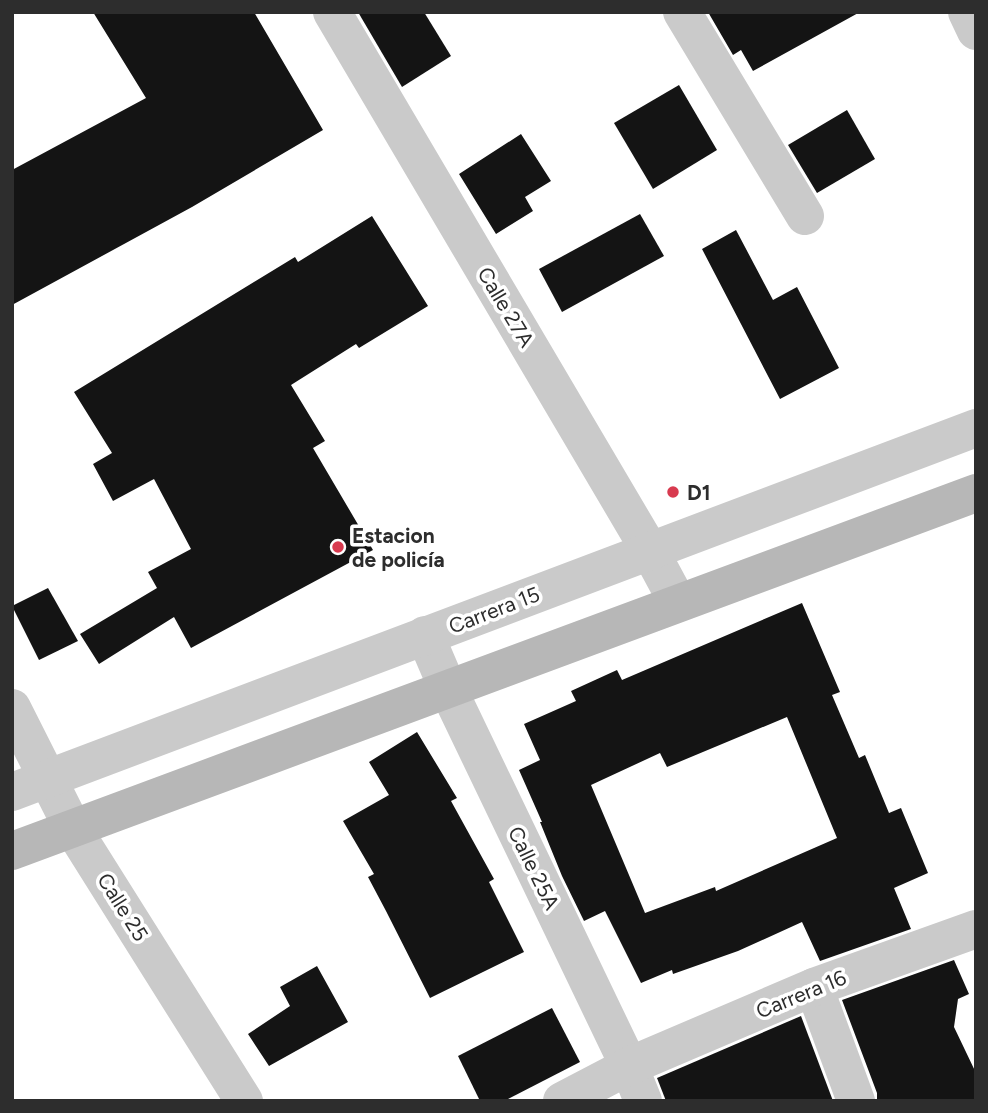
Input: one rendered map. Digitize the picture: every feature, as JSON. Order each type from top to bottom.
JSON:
[{"type":"main road","points":[[12,851],[976,493]]},
{"type":"street","name":"Calle 27A","points":[[332,12],[650,551],[678,603]]},
{"type":"street","points":[[682,12],[805,216]]},
{"type":"street","points":[[967,12],[976,31]]},
{"type":"street","name":"Carrera 15","points":[[29,785],[976,428]]},
{"type":"street","name":"Calle 25A","points":[[425,635],[448,689],[629,1066],[643,1101]]},
{"type":"street","name":"Calle 25","points":[[12,708],[29,785],[73,829],[244,1101]]},
{"type":"street","name":"Carrera 16","points":[[562,1101],[629,1066],[814,987],[976,929]]},
{"type":"street","points":[[814,987],[856,1101]]},
{"type":"building","points":[[93,12],[254,12],[323,130],[192,207],[12,305],[12,170],[146,98]]},
{"type":"building","points":[[358,12],[424,12],[451,56],[402,87]]},
{"type":"building","points":[[708,12],[860,12],[753,71],[741,50],[733,55]]},
{"type":"building","points":[[679,85],[717,150],[653,189],[614,123]]},
{"type":"building","points":[[847,110],[875,159],[817,193],[788,145]]},
{"type":"building","points":[[521,134],[551,181],[525,197],[533,211],[496,234],[459,174]]},
{"type":"building","points":[[640,214],[664,256],[562,312],[539,269]]},
{"type":"building","points":[[372,216],[428,306],[359,348],[356,344],[291,385],[325,441],[313,448],[373,550],[191,648],[174,617],[99,664],[80,634],[157,588],[148,572],[191,549],[154,479],[113,501],[93,464],[112,453],[74,392],[295,257],[298,262]]},
{"type":"building","points":[[736,230],[773,300],[797,287],[839,368],[780,399],[702,249]]},
{"type":"building","points":[[48,588],[78,641],[39,660],[12,606]]},
{"type":"building","points":[[802,603],[840,692],[832,695],[859,758],[865,755],[889,813],[901,808],[928,873],[894,888],[911,929],[820,961],[802,922],[738,951],[673,974],[672,970],[641,983],[605,911],[584,921],[562,876],[519,770],[540,760],[524,724],[576,701],[571,691],[617,670],[622,680]],"holes":[[[787,717],[837,838],[716,891],[715,887],[645,913],[591,785],[660,753],[667,767]]]},
{"type":"building","points":[[417,732],[457,798],[451,801],[494,879],[489,882],[524,952],[430,998],[368,877],[374,874],[343,821],[389,795],[369,762]]},
{"type":"building","points":[[954,960],[969,994],[958,999],[954,1027],[976,1073],[976,1101],[877,1101],[877,1093],[842,1000]]},
{"type":"building","points":[[317,966],[348,1022],[269,1066],[248,1034],[290,1006],[280,987]]},
{"type":"building","points":[[552,1008],[580,1062],[504,1101],[480,1101],[458,1056]]},
{"type":"building","points":[[801,1016],[833,1101],[666,1101],[657,1078]]},
{"type":"place","name":"D1","points":[[673,492]]},
{"type":"place","name":"Estacion de policía","points":[[338,547]]}]
